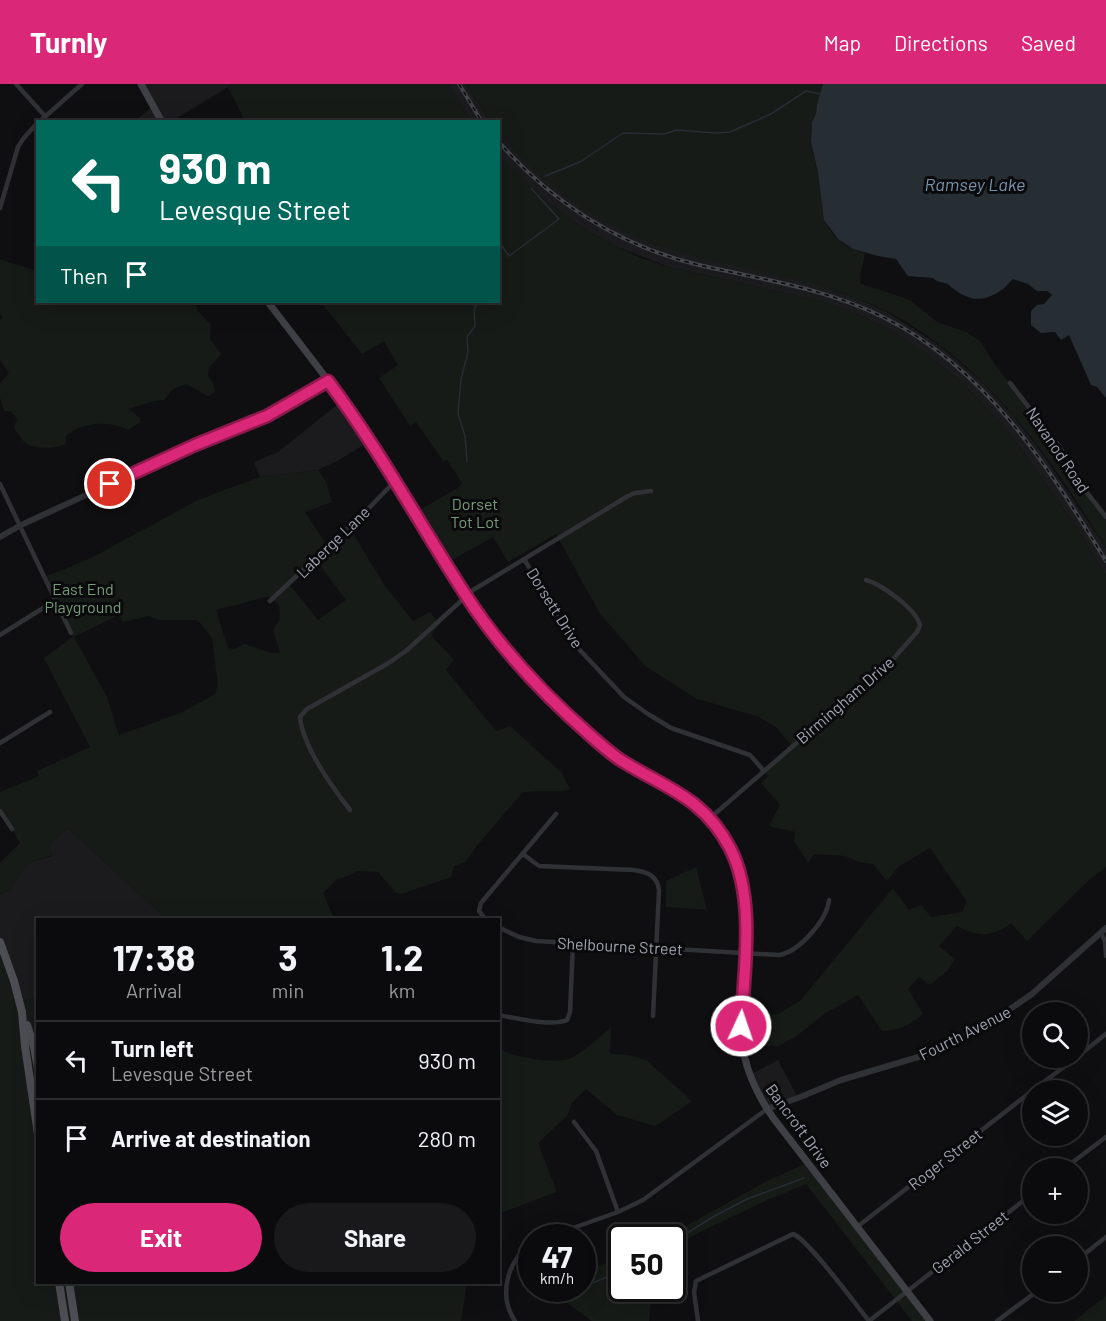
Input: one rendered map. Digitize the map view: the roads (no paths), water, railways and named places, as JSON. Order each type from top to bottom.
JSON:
[{"type":"main road","points":[[141,84],[161,120]]},
{"type":"main road","name":"Bancroft Drive","points":[[269,303],[363,429],[466,596],[528,673],[584,729],[617,757],[686,797],[710,818],[729,846],[742,880],[746,915],[741,1026],[749,1075],[767,1109],[930,1321]]},
{"type":"main road","points":[[0,942],[36,1058]]},
{"type":"main road","points":[[22,1012],[36,1120]]},
{"type":"main road","points":[[59,1284],[65,1321]]},
{"type":"main road","points":[[69,1284],[75,1321]]},
{"type":"street","points":[[16,84],[45,116]]},
{"type":"street","points":[[40,120],[82,84]]},
{"type":"street","points":[[0,208],[18,147],[22,139],[36,124]]},
{"type":"street","points":[[0,537],[21,525],[203,442],[267,416],[328,381]]},
{"type":"street","name":"Navanod Road","points":[[1010,383],[1059,446],[1085,490],[1106,517]]},
{"type":"street","name":"Laberge Lane","points":[[270,601],[395,481]]},
{"type":"street","points":[[0,484],[71,633]]},
{"type":"street","points":[[350,810],[327,777],[301,726],[300,717],[307,709],[406,651],[466,596],[628,496],[651,491]]},
{"type":"street","name":"Dorsett Drive","points":[[525,559],[577,647],[624,697],[671,728],[750,756],[764,771]]},
{"type":"street","name":"Birmingham Drive","points":[[710,818],[878,676],[918,629],[919,621],[915,614],[882,587],[866,580]]},
{"type":"street","points":[[0,635],[56,600]]},
{"type":"street","points":[[0,743],[50,712]]},
{"type":"street","points":[[0,811],[12,829]]},
{"type":"street","points":[[484,918],[479,911],[480,903],[556,814]]},
{"type":"street","points":[[523,854],[539,866],[634,870],[649,873],[658,882],[653,1016]]},
{"type":"street","name":"Shelbourne Street","points":[[500,928],[527,940],[779,955],[796,949],[826,913],[829,900]]},
{"type":"street","points":[[1103,930],[1106,956]]},
{"type":"street","name":"Fourth Avenue","points":[[767,1109],[841,1080],[925,1055],[984,1027],[1032,994],[1103,930]]},
{"type":"street","points":[[500,1015],[544,1021],[564,1022],[567,1020],[570,1012],[573,942]]},
{"type":"street","name":"Roger Street","points":[[1088,1048],[1106,1034]]},
{"type":"street","name":"Roger Street","points":[[1047,1080],[1062,1068]]},
{"type":"street","name":"Roger Street","points":[[857,1227],[1022,1100]]},
{"type":"street","points":[[584,1224],[618,1212],[651,1195],[767,1109]]},
{"type":"street","points":[[574,1122],[596,1151],[618,1212]]},
{"type":"street","points":[[1078,1158],[1106,1137]]},
{"type":"street","name":"Gerald Street","points":[[869,1321],[1022,1202]]},
{"type":"street","points":[[698,1321],[694,1292],[696,1281],[793,1234],[800,1237],[869,1321]]},
{"type":"street","points":[[1088,1251],[1106,1237]]},
{"type":"street","points":[[515,1321],[507,1304],[510,1271],[518,1256]]},
{"type":"street","points":[[997,1321],[1023,1302]]},
{"type":"water","name":"Ramsey Lake","points":[[823,84],[1106,84],[1106,398],[1097,387],[1091,385],[1069,335],[1061,340],[1055,332],[1041,333],[1031,325],[1031,311],[1037,305],[1044,304],[1052,295],[1047,291],[1037,291],[1028,284],[1013,279],[995,294],[975,299],[933,278],[908,276],[896,259],[853,249],[838,239],[824,220],[818,172],[811,142],[812,122]]},
{"type":"waterway","points":[[545,176],[580,162],[623,133],[664,134],[677,130],[730,132],[771,114],[806,91],[820,94]]},
{"type":"waterway","points":[[500,246],[509,256],[559,219],[531,188]]},
{"type":"waterway","points":[[467,462],[465,436],[458,414],[461,379],[468,352],[467,337],[475,326],[474,311],[477,303]]},
{"type":"waterway","points":[[686,1234],[747,1199],[804,1178]]},
{"type":"waterway","points":[[596,1282],[608,1276]]},
{"type":"railway","points":[[459,84],[481,120]]},
{"type":"railway","points":[[500,143],[540,183],[587,218],[613,233],[667,256],[836,298],[883,317],[920,338],[953,363],[1011,422],[1061,490],[1106,561]]},
{"type":"park label","name":"Dorset Tot Lot","points":[[475,513]]},
{"type":"park label","name":"East End Playground","points":[[83,598]]}]
